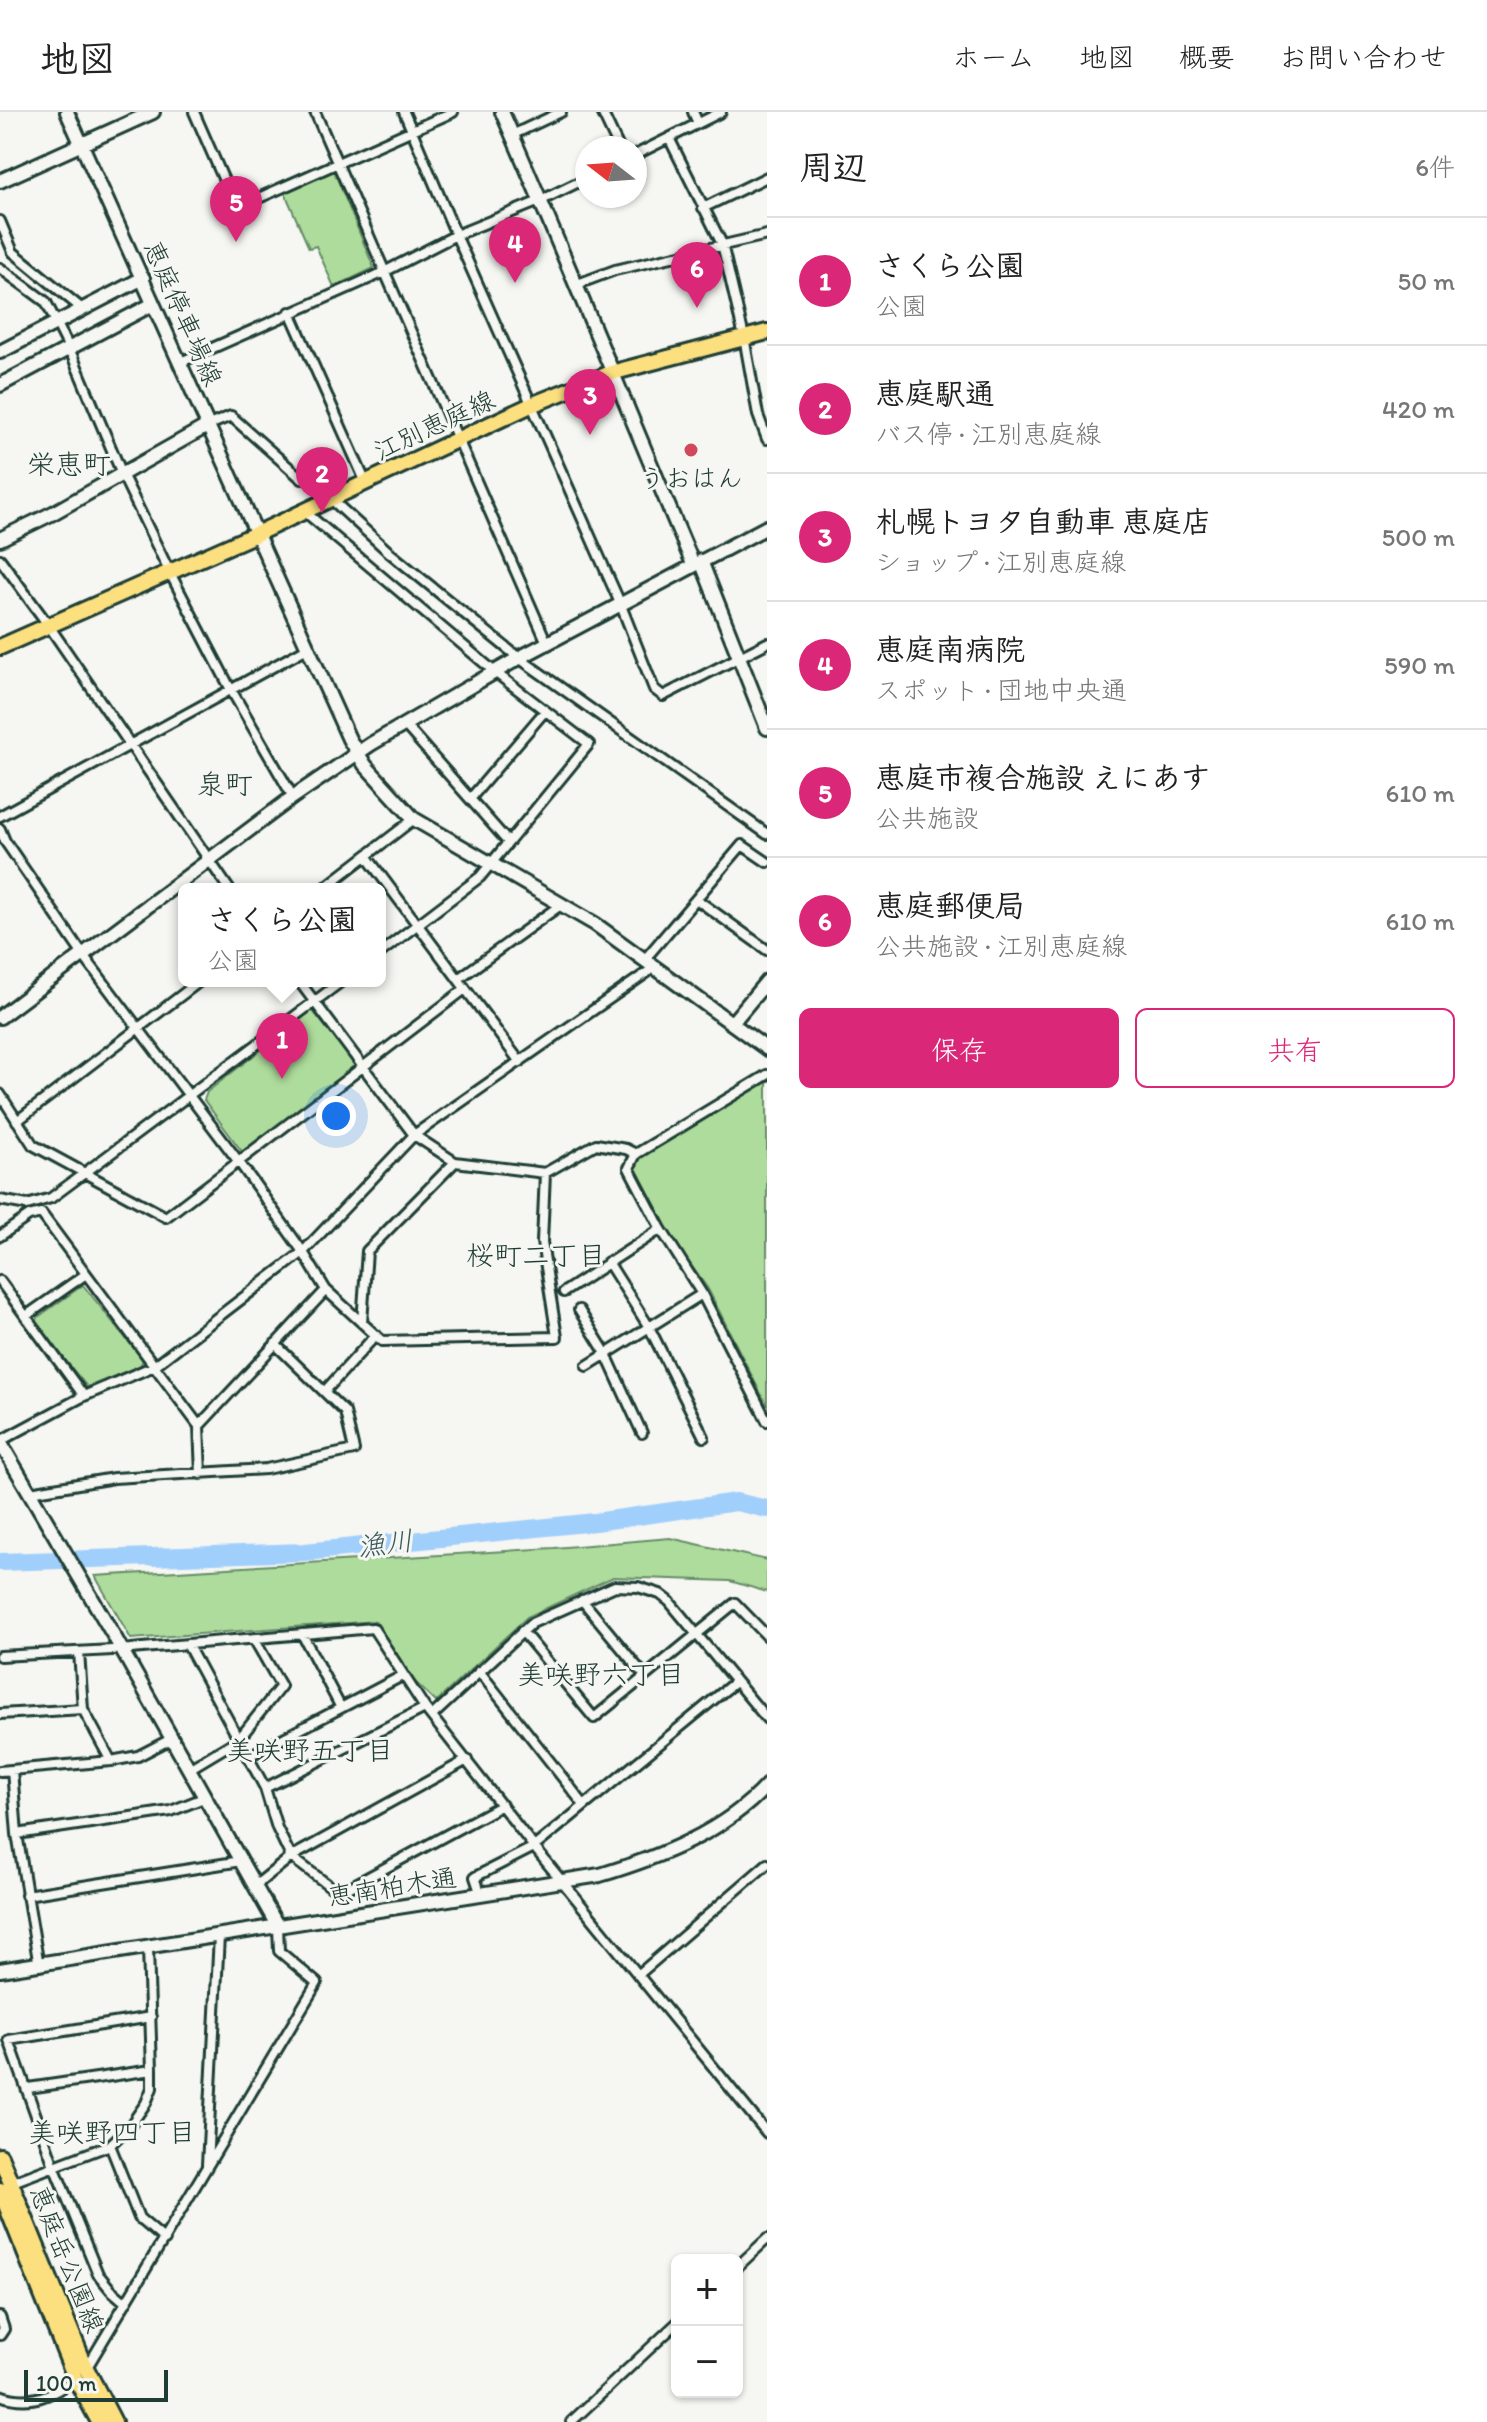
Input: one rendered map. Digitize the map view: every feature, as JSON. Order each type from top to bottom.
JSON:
[{"type":"main road","name":"江別恵庭線","points":[[0,647],[256,534],[531,405],[611,373],[767,332]]},
{"type":"main road","name":"恵庭岳公園線","points":[[0,2156],[3,2186],[99,2422]]},
{"type":"main road","name":"恵庭岳公園線","points":[[80,2373],[114,2422]]},
{"type":"street","name":"恵庭停車場線","points":[[67,112],[357,754],[414,819],[563,903],[767,1049]]},
{"type":"street","points":[[0,181],[153,112]]},
{"type":"street","points":[[194,112],[236,208],[453,112]]},
{"type":"street","points":[[315,112],[547,643]]},
{"type":"street","points":[[404,112],[620,603],[654,689],[663,696],[767,643]]},
{"type":"street","points":[[502,112],[542,200],[611,373],[740,657],[767,728]]},
{"type":"street","points":[[512,135],[561,112]]},
{"type":"street","points":[[602,112],[613,136]]},
{"type":"street","points":[[693,112],[698,123]]},
{"type":"street","points":[[647,149],[721,112]]},
{"type":"street","points":[[669,138],[722,244],[767,439]]},
{"type":"street","points":[[703,208],[767,177]]},
{"type":"street","points":[[181,362],[384,272],[456,235],[575,184]]},
{"type":"street","points":[[0,221],[13,252],[81,308]]},
{"type":"street","points":[[575,285],[615,270],[767,235]]},
{"type":"street","points":[[0,268],[46,302],[69,348],[122,474],[169,571],[230,688],[293,797]]},
{"type":"street","points":[[0,352],[143,278]]},
{"type":"street","points":[[0,385],[153,304]]},
{"type":"street","points":[[290,312],[366,483]]},
{"type":"street","points":[[0,539],[231,416],[302,479]]},
{"type":"street","points":[[331,499],[390,553],[519,658],[767,834]]},
{"type":"street","points":[[304,511],[496,673],[589,744],[480,877],[386,949]]},
{"type":"street","points":[[0,1017],[293,797],[357,754],[519,658],[767,527]]},
{"type":"street","points":[[0,559],[225,883]]},
{"type":"street","points":[[0,816],[309,647]]},
{"type":"street","points":[[470,799],[545,711]]},
{"type":"street","points":[[404,724],[508,842]]},
{"type":"street","points":[[331,883],[414,819]]},
{"type":"street","points":[[0,829],[3,843],[239,1162],[326,1290],[382,1341],[557,1337],[542,1242],[545,1173]]},
{"type":"street","points":[[0,2395],[16,2401],[40,2398],[80,2373],[165,2240],[317,1983],[279,1951],[278,1927],[256,1885],[0,1441],[84,1396],[154,1366],[303,1252],[414,1135],[520,1062],[650,963],[696,899],[742,845],[767,862]]},
{"type":"street","points":[[367,857],[520,1062]]},
{"type":"street","points":[[696,899],[767,950]]},
{"type":"street","points":[[458,979],[563,903]]},
{"type":"street","points":[[732,1023],[767,981]]},
{"type":"street","points":[[17,1121],[192,987]]},
{"type":"street","points":[[304,987],[414,1135],[455,1162],[545,1173],[596,1144],[626,1149],[636,1154]]},
{"type":"street","points":[[0,1200],[27,1205],[40,1203],[86,1174],[334,987]]},
{"type":"street","points":[[0,1094],[33,1145],[166,1217],[465,989]]},
{"type":"street","points":[[767,1075],[636,1154],[629,1168],[661,1229],[702,1294],[767,1421]]},
{"type":"street","points":[[362,1323],[367,1251],[455,1162]]},
{"type":"street","points":[[0,1236],[29,1216],[41,1213],[199,1426],[201,1474]]},
{"type":"street","points":[[564,1292],[661,1229]]},
{"type":"street","points":[[608,1262],[649,1327],[704,1437]]},
{"type":"street","points":[[26,1316],[86,1274]]},
{"type":"street","points":[[0,1281],[84,1396]]},
{"type":"street","points":[[199,1426],[326,1290]]},
{"type":"street","points":[[587,1366],[702,1294]]},
{"type":"street","points":[[579,1310],[605,1352],[642,1433]]},
{"type":"street","points":[[325,1391],[376,1335]]},
{"type":"street","points":[[30,1492],[114,1478],[266,1469],[354,1450],[345,1412],[275,1344]]},
{"type":"street","points":[[432,1716],[532,1623],[615,1586],[648,1590],[669,1601],[767,1719]]},
{"type":"street","points":[[582,1600],[644,1675]]},
{"type":"street","points":[[522,1631],[594,1718],[735,1603],[767,1636]]},
{"type":"street","points":[[0,1656],[121,1650],[373,1628],[425,1708],[767,2133]]},
{"type":"street","points":[[302,1634],[341,1708]]},
{"type":"street","points":[[189,1769],[239,1739],[281,1686],[254,1639]]},
{"type":"street","points":[[187,1644],[265,1788],[277,1828],[291,1857],[339,1893],[502,1805]]},
{"type":"street","points":[[79,1652],[83,1709],[111,1761]]},
{"type":"street","points":[[479,1671],[584,1805]]},
{"type":"street","points":[[249,1756],[402,1676]]},
{"type":"street","points":[[481,1895],[475,1877],[534,1847],[735,1682]]},
{"type":"street","points":[[265,1788],[425,1708]]},
{"type":"street","points":[[0,1714],[83,1709]]},
{"type":"street","points":[[0,1771],[138,1756],[171,1739]]},
{"type":"street","points":[[256,1885],[291,1857],[467,1760]]},
{"type":"street","points":[[12,1770],[17,1834],[39,1966]]},
{"type":"street","name":"恵南柏木通","points":[[0,1970],[600,1875],[664,1853],[715,1826],[765,1791]]},
{"type":"street","points":[[17,1834],[171,1811],[206,1797]]},
{"type":"street","points":[[26,1895],[241,1861]]},
{"type":"street","points":[[638,1975],[767,1864]]},
{"type":"street","points":[[207,2169],[219,1936]]},
{"type":"street","points":[[3,2186],[110,2145],[130,2126],[146,2103],[152,2088],[148,1948]]},
{"type":"street","points":[[126,2303],[98,2274],[54,2166],[9,2040],[151,2017]]},
{"type":"street","points":[[28,2088],[152,2070]]},
{"type":"street","points":[[110,2145],[139,2218],[165,2240]]},
{"type":"street","points":[[743,2261],[767,2239]]},
{"type":"street","points":[[0,2317],[4,2329],[0,2335]]},
{"type":"street","points":[[571,2422],[674,2326]]},
{"type":"green space","points":[[334,171],[374,268],[334,287],[316,246],[309,248],[285,193]]},
{"type":"green space","points":[[312,1010],[358,1067],[243,1153],[204,1100],[207,1092]]},
{"type":"green space","points":[[767,1081],[767,1406],[708,1289],[665,1229],[635,1168],[639,1158]]},
{"type":"green space","points":[[83,1285],[143,1360],[140,1366],[87,1387],[36,1324],[38,1317]]},
{"type":"green space","points":[[670,1538],[767,1560],[767,1592],[730,1581],[613,1577],[527,1617],[436,1702],[410,1677],[375,1621],[131,1639],[95,1576],[554,1548]]},
{"type":"waterway","name":"漁川","points":[[0,1562],[305,1552],[595,1522],[736,1502],[767,1509]]},
{"type":"place","name":"恵庭市複合施設 えにあす","points":[[236,242]]},
{"type":"place","name":"恵庭南病院","points":[[515,283]]},
{"type":"place","name":"恵庭郵便局","points":[[697,308]]},
{"type":"place","name":"札幌トヨタ自動車 恵庭店","points":[[590,435]]},
{"type":"place","name":"うおはん","points":[[691,450]]},
{"type":"place","name":"恵庭駅通","points":[[322,513]]},
{"type":"place","name":"さくら公園","points":[[282,1079]]},
{"type":"district","name":"栄恵町","points":[[69,464]]},
{"type":"district","name":"泉町","points":[[225,784]]},
{"type":"district","name":"桜町二丁目","points":[[536,1255]]},
{"type":"district","name":"美咲野六丁目","points":[[601,1674]]},
{"type":"district","name":"美咲野五丁目","points":[[310,1750]]},
{"type":"district","name":"美咲野四丁目","points":[[112,2132]]}]
